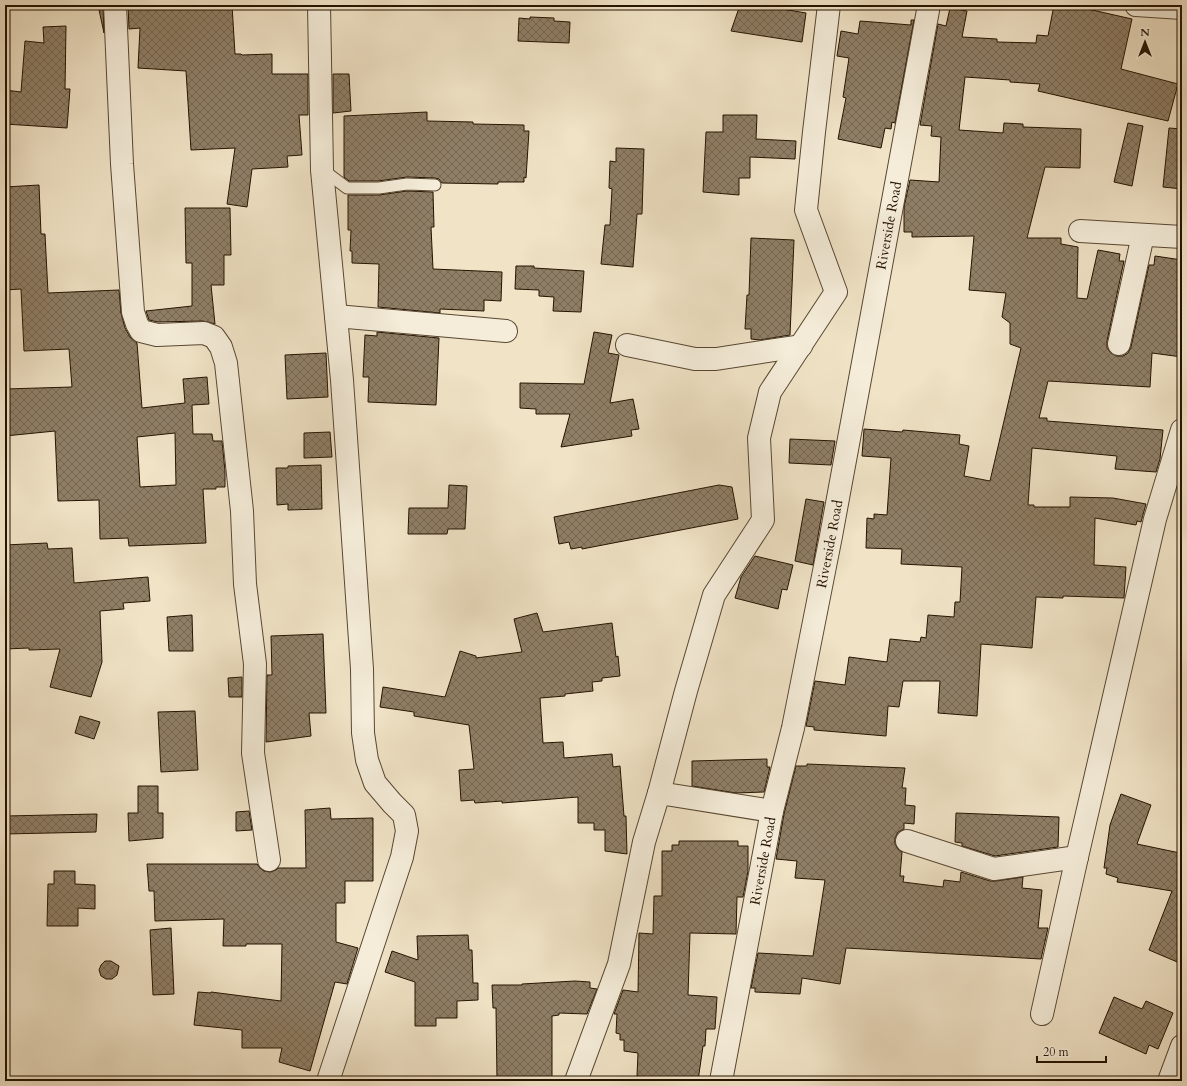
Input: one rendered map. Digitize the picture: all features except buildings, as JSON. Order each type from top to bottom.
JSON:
[{"type":"street","points":[[115,5],[122,164],[133,312],[141,331],[157,335],[204,333],[214,337],[221,347],[226,363],[242,511],[245,584],[255,664],[253,753],[269,860]]},
{"type":"street","points":[[319,5],[322,170],[342,388],[362,670],[363,733],[367,760],[375,783],[404,815],[407,831],[402,857],[328,1081]]},
{"type":"street","points":[[576,1081],[619,964],[644,842],[659,794],[686,691],[714,595],[763,520],[759,438],[770,392],[836,292],[806,210],[829,5]]},
{"type":"street","name":"Riverside Road","points":[[721,1081],[772,811],[793,728],[831,536],[929,5]]},
{"type":"street","points":[[1136,5],[1182,8]]},
{"type":"street","points":[[1080,232],[1182,237]]},
{"type":"street","points":[[1119,344],[1143,235]]},
{"type":"street","points":[[336,316],[506,331]]},
{"type":"street","points":[[627,345],[695,359],[716,358],[800,346]]},
{"type":"street","points":[[1042,1014],[1155,519],[1182,430]]},
{"type":"street","points":[[659,794],[772,811]]},
{"type":"street","points":[[907,841],[994,869],[1077,857]]},
{"type":"street","points":[[1169,1081],[1182,1046]]},
{"type":"lane","points":[[322,170],[347,188],[379,188],[407,184],[435,185]]}]
